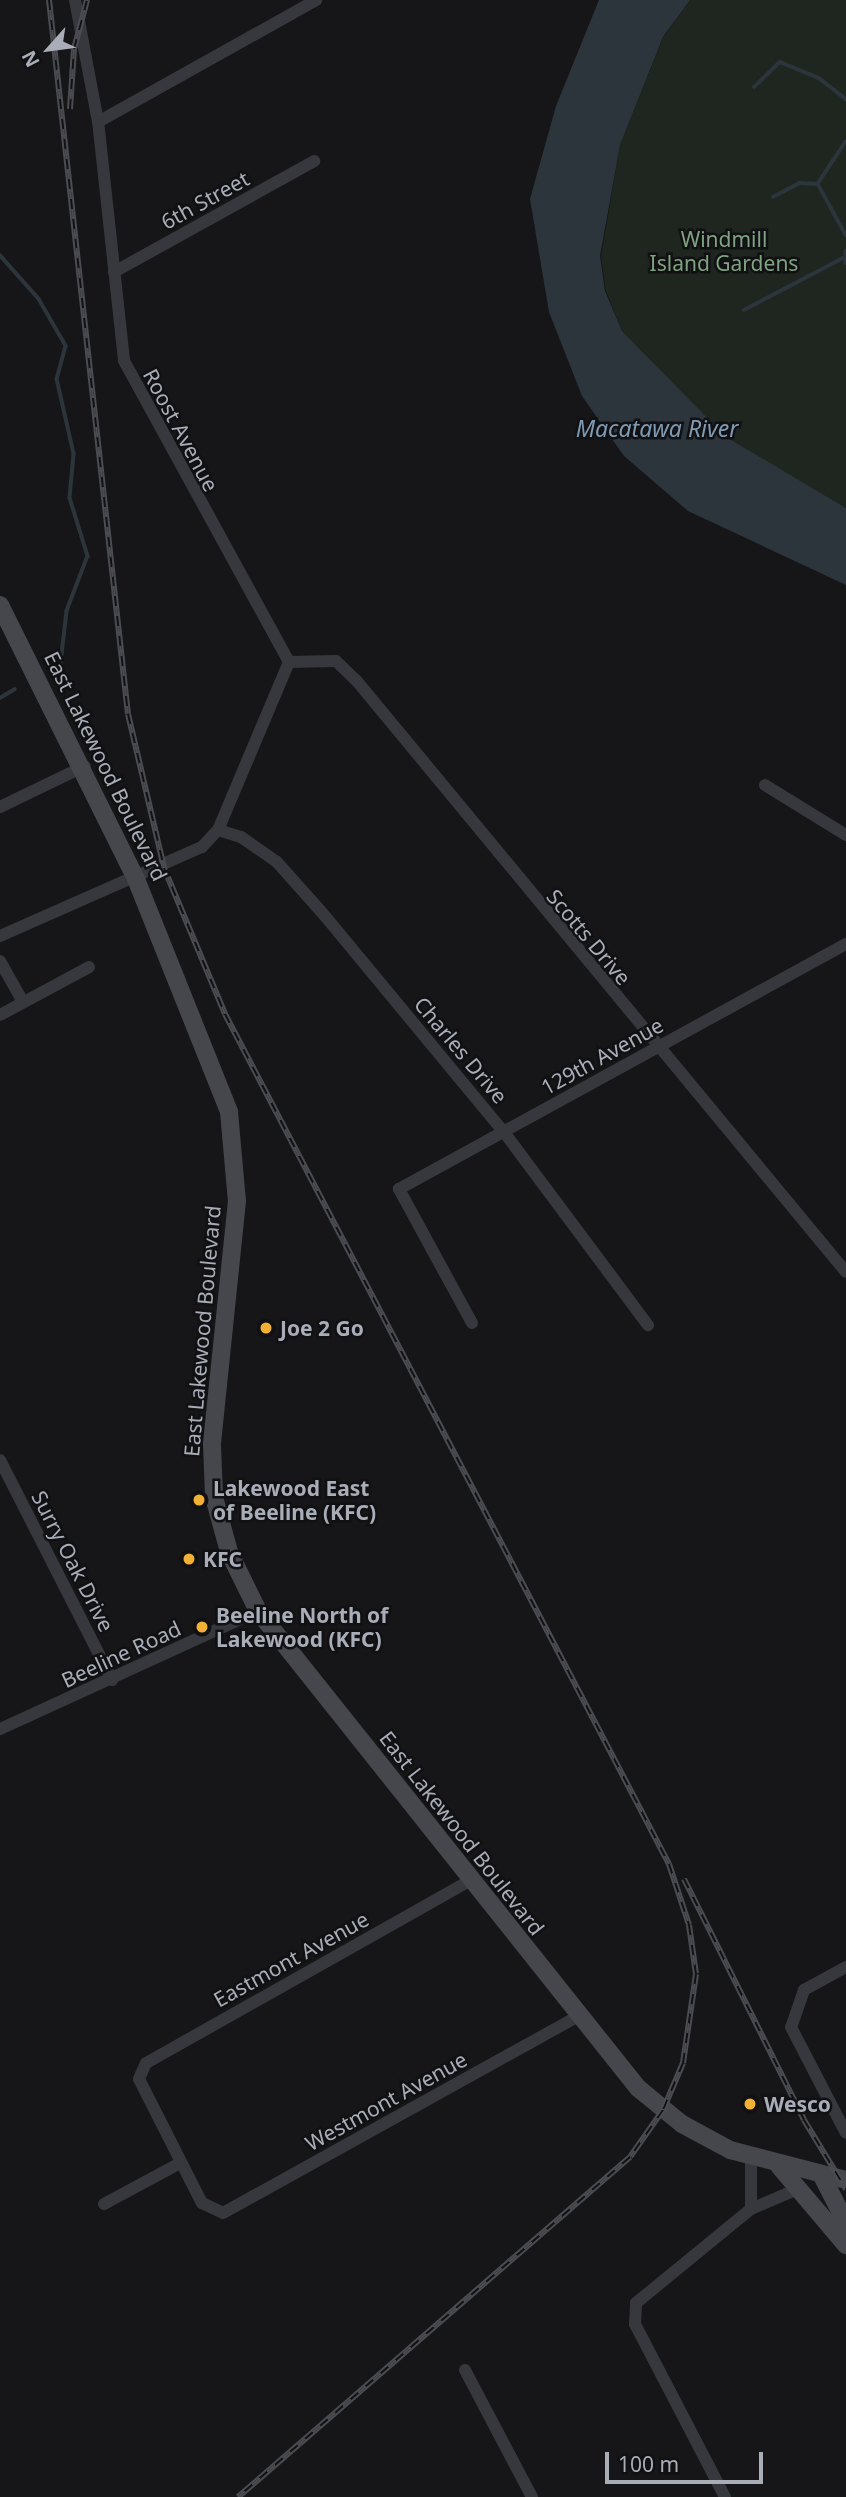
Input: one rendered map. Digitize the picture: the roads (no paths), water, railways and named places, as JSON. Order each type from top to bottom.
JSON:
[{"type":"main road","name":"East Lakewood Boulevard","points":[[0,605],[85,766],[136,879],[219,1077],[233,1135],[237,1201],[214,1483],[229,1552],[258,1611],[578,2016],[663,2110],[751,2158],[846,2180]]},
{"type":"main road","points":[[785,2167],[846,2245]]},
{"type":"main road","points":[[822,2176],[846,2223]]},
{"type":"street","name":"Roost Avenue","points":[[75,0],[98,122],[114,272],[132,383],[289,662]]},
{"type":"street","points":[[98,122],[316,0]]},
{"type":"street","name":"6th Street","points":[[114,272],[314,161]]},
{"type":"street","name":"Scotts Drive","points":[[289,662],[336,661],[355,680],[656,1048],[846,1272]]},
{"type":"street","points":[[0,936],[183,860],[218,830],[289,662]]},
{"type":"street","points":[[0,807],[85,766]]},
{"type":"street","points":[[765,785],[846,835]]},
{"type":"street","name":"Charles Drive","points":[[218,830],[241,837],[277,862],[504,1132],[648,1325]]},
{"type":"street","name":"129th Avenue","points":[[472,1323],[399,1189],[846,944]]},
{"type":"street","points":[[0,961],[23,1002]]},
{"type":"street","points":[[0,1015],[89,967]]},
{"type":"street","name":"Surry Oak Drive","points":[[0,1460],[112,1680]]},
{"type":"street","name":"Beeline Road","points":[[0,1729],[258,1611]]},
{"type":"street","name":"Eastmont Avenue","points":[[180,2163],[139,2079],[146,2063],[471,1880]]},
{"type":"street","points":[[846,1967],[804,1990],[791,2027],[846,2133]]},
{"type":"street","name":"Westmont Avenue","points":[[180,2163],[212,2213],[223,2213],[578,2016]]},
{"type":"street","points":[[751,2158],[751,2209]]},
{"type":"street","points":[[104,2204],[180,2163]]},
{"type":"street","points":[[725,2497],[635,2324],[642,2292],[751,2209],[800,2188]]},
{"type":"street","points":[[465,2370],[532,2497]]},
{"type":"water","name":"Macatawa River","points":[[599,0],[690,0],[663,37],[620,145],[600,256],[605,291],[622,331],[726,437],[846,508],[846,585],[688,511],[624,456],[582,396],[549,312],[530,199],[556,106]]},
{"type":"waterway","points":[[754,87],[780,62],[819,78],[846,99]]},
{"type":"waterway","points":[[846,142],[818,184],[846,235]]},
{"type":"waterway","points":[[773,197],[799,183],[818,184]]},
{"type":"waterway","points":[[846,251],[846,263]]},
{"type":"waterway","points":[[0,255],[39,299],[66,346],[57,379],[74,454],[70,498],[88,556],[67,611],[61,664]]},
{"type":"waterway","points":[[744,310],[843,258]]},
{"type":"waterway","points":[[0,698],[15,689]]},
{"type":"railway","points":[[49,0],[128,714],[164,868],[225,1014],[669,1864],[689,1925],[696,1974],[683,2063],[663,2110],[630,2157],[238,2497]]},
{"type":"railway","points":[[70,109],[74,49],[87,0]]},
{"type":"railway","points":[[684,1879],[804,2120],[846,2189]]},
{"type":"place","name":"Joe 2 Go","points":[[266,1328]]},
{"type":"place","name":"Lakewood East of Beeline (KFC)","points":[[199,1500]]},
{"type":"place","name":"KFC","points":[[189,1559]]},
{"type":"place","name":"Beeline North of Lakewood (KFC)","points":[[202,1627]]},
{"type":"place","name":"Wesco","points":[[750,2104]]},
{"type":"park label","name":"Windmill Island Gardens","points":[[724,251]]}]
